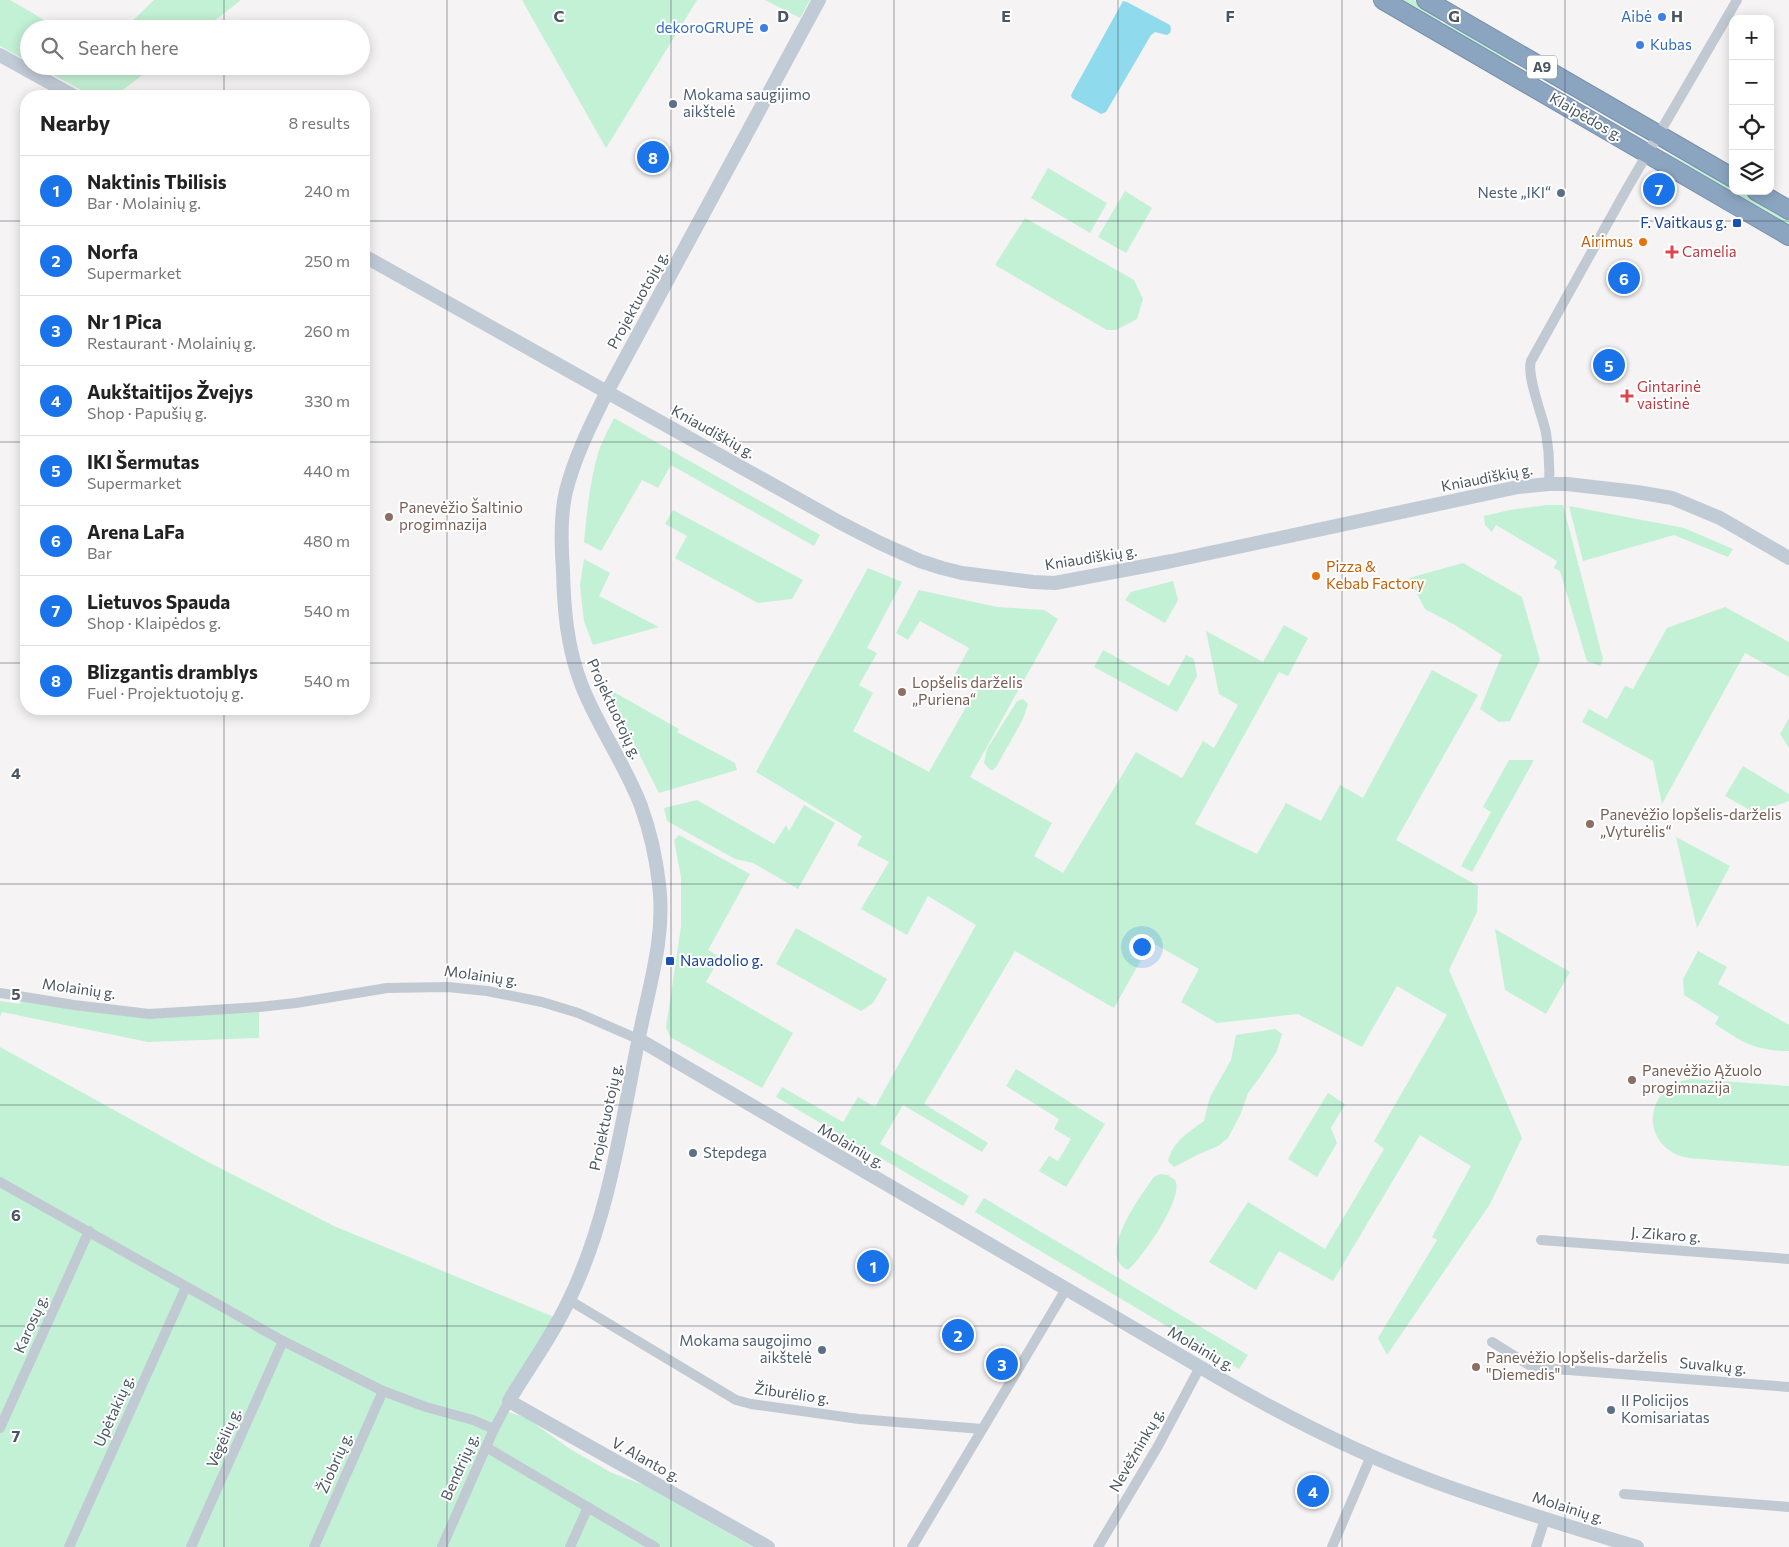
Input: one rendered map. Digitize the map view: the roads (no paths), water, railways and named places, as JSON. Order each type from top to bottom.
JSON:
[{"type":"highway","name":"Klaipėdos g.","points":[[1383,0],[1789,236]]},
{"type":"highway","name":"Klaipėdos g.","points":[[1426,0],[1729,176]]},
{"type":"highway","points":[[1763,195],[1789,210]]},
{"type":"main road","name":"Projektuotojų g.","points":[[509,1401],[569,1300],[584,1265],[598,1222],[621,1131],[638,1039],[658,954],[661,926],[660,886],[653,844],[640,805],[582,686],[571,655],[565,617],[562,546],[566,492],[574,464],[607,392],[819,0]]},
{"type":"main road","points":[[0,55],[20,66]]},
{"type":"main road","points":[[36,75],[63,90]]},
{"type":"main road","name":"Kniaudiškių g.","points":[[370,259],[840,522],[920,561],[962,573],[1055,583],[1172,561],[1509,489],[1549,484],[1637,492],[1672,498],[1720,518],[1789,558]]},
{"type":"main road","name":"Molainių g.","points":[[638,1039],[1200,1367],[1294,1419],[1370,1456],[1438,1483],[1637,1547]]},
{"type":"main road","name":"V. Alanto g.","points":[[509,1401],[768,1547]]},
{"type":"street","points":[[1549,484],[1549,453],[1546,433],[1530,374],[1530,365],[1658,135],[1737,0]]},
{"type":"street","name":"Molainių g.","points":[[0,993],[74,1005],[149,1014],[278,1005],[320,1000],[387,988],[448,987],[487,991],[542,1002],[578,1013],[638,1039]]},
{"type":"street","points":[[0,1182],[283,1341],[383,1391],[426,1407],[494,1428]]},
{"type":"street","name":"Karosų g.","points":[[0,1428],[89,1231]]},
{"type":"street","name":"J. Zikaro g.","points":[[1541,1240],[1789,1259]]},
{"type":"street","name":"Upėtakių g.","points":[[69,1547],[186,1287]]},
{"type":"street","points":[[912,1547],[1066,1289]]},
{"type":"street","name":"Žiburėlio g.","points":[[569,1300],[736,1400],[751,1404],[859,1419],[982,1429]]},
{"type":"street","name":"Vėgėlių g.","points":[[192,1547],[283,1341]]},
{"type":"street","name":"Suvalkų g.","points":[[1492,1342],[1529,1365],[1542,1368],[1789,1387]]},
{"type":"street","name":"Nevėžninkų g.","points":[[1098,1547],[1158,1446],[1200,1367]]},
{"type":"street","name":"Žiobrių g.","points":[[314,1547],[383,1391]]},
{"type":"street","name":"Bendrijų g.","points":[[442,1547],[494,1428],[509,1401]]},
{"type":"street","points":[[486,1447],[654,1547]]},
{"type":"street","points":[[1332,1547],[1370,1456]]},
{"type":"street","points":[[1624,1494],[1789,1506]]},
{"type":"street","points":[[570,1547],[588,1507]]},
{"type":"street","points":[[1536,1547],[1545,1518]]},
{"type":"water","points":[[1123,1],[1170,25],[1171,29],[1167,35],[1155,32],[1151,35],[1106,112],[1101,114],[1072,98],[1071,95]]},
{"type":"place","name":"Aibė","points":[[1662,17]]},
{"type":"place","name":"dekoroGRUPĖ","points":[[764,28]]},
{"type":"place","name":"Kubas","points":[[1640,45]]},
{"type":"place","name":"Mokama saugijimo aikštelė","points":[[673,104]]},
{"type":"place","name":"Blizgantis dramblys","points":[[653,157]]},
{"type":"place","name":"Lietuvos Spauda","points":[[1659,189]]},
{"type":"place","name":"Neste „IKI“","points":[[1561,193]]},
{"type":"place","name":"F. Vaitkaus g.","points":[[1737,223]]},
{"type":"place","name":"Airimus","points":[[1643,242]]},
{"type":"place","name":"Camelia","points":[[1672,252]]},
{"type":"place","name":"Arena LaFa","points":[[1624,278]]},
{"type":"place","name":"IKI Šermutas","points":[[1609,365]]},
{"type":"place","name":"Gintarinė vaistinė","points":[[1627,396]]},
{"type":"place","name":"Panevėžio Šaltinio progimnazija","points":[[389,517]]},
{"type":"place","name":"Pizza & Kebab Factory","points":[[1316,576]]},
{"type":"place","name":"Lopšelis darželis „Puriena“","points":[[902,692]]},
{"type":"place","name":"Panevėžio lopšelis-darželis „Vyturėlis“","points":[[1590,824]]},
{"type":"place","name":"Navadolio g.","points":[[670,961]]},
{"type":"place","name":"Panevėžio Ąžuolo progimnazija","points":[[1632,1080]]},
{"type":"place","name":"Stepdega","points":[[693,1153]]},
{"type":"place","name":"Naktinis Tbilisis","points":[[873,1266]]},
{"type":"place","name":"Norfa","points":[[958,1335]]},
{"type":"place","name":"Mokama saugojimo aikštelė","points":[[822,1350]]},
{"type":"place","name":"Nr 1 Pica","points":[[1002,1364]]},
{"type":"place","name":"Panevėžio lopšelis-darželis \"Diemedis\"","points":[[1476,1367]]},
{"type":"place","name":"II Policijos Komisariatas","points":[[1611,1410]]},
{"type":"place","name":"Aukštaitijos Žvejys","points":[[1313,1491]]}]
